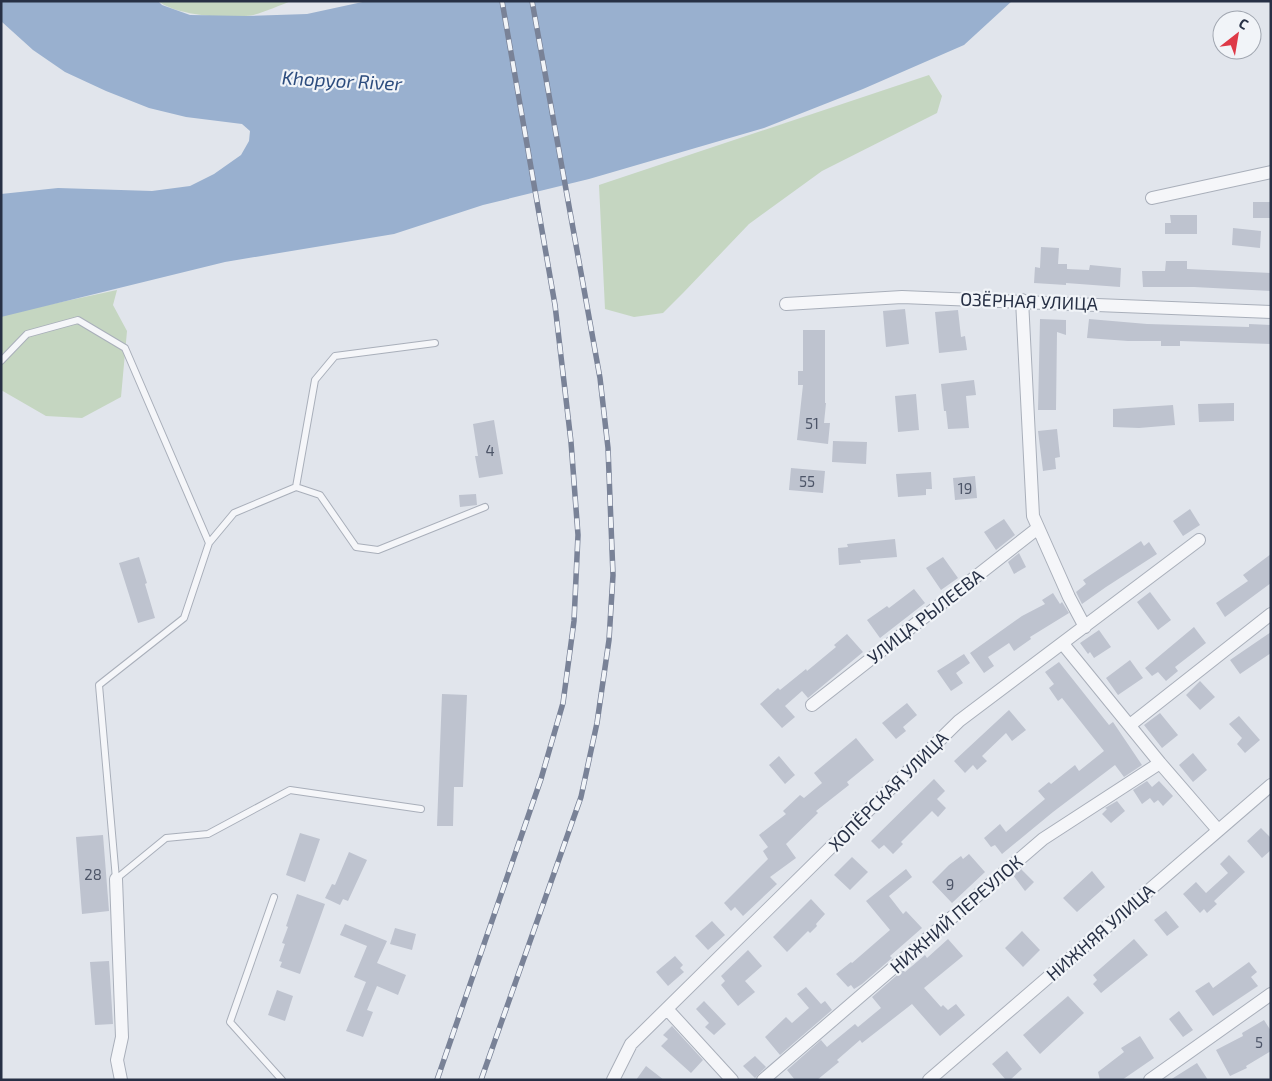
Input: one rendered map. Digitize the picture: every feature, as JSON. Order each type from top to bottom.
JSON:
[{"type":"street","points":[[1152,198],[1271,172]]},
{"type":"street","name":"ОЗЁРНАЯ УЛИЦА","points":[[786,304],[902,297],[1022,300],[1271,312]]},
{"type":"street","points":[[1022,300],[1033,516],[1069,598],[1085,627]]},
{"type":"street","name":"УЛИЦА РЫЛЕЕВА","points":[[812,705],[1038,528]]},
{"type":"street","name":"ХОПЁРСКАЯ УЛИЦА","points":[[613,1080],[631,1044],[959,722],[1199,540]]},
{"type":"street","points":[[1130,725],[1271,614]]},
{"type":"street","points":[[1063,644],[1160,763],[1218,830]]},
{"type":"street","name":"НИЖНИЙ ПЕРЕУЛОК","points":[[763,1080],[1043,839],[1160,763]]},
{"type":"street","name":"НИЖНЯЯ УЛИЦА","points":[[929,1080],[1271,785]]},
{"type":"street","points":[[116,879],[122,1037],[116,1060],[121,1080]]},
{"type":"street","points":[[1150,1080],[1271,994]]},
{"type":"street","points":[[666,1009],[732,1080]]},
{"type":"lane","points":[[1,361],[27,334],[78,320],[125,348],[209,542]]},
{"type":"lane","points":[[296,487],[314,380],[335,356],[435,342]]},
{"type":"lane","points":[[116,879],[99,685],[184,618],[209,542],[234,513],[296,487],[320,495],[356,547],[378,550],[486,507]]},
{"type":"lane","points":[[116,879],[166,838],[208,834],[290,790],[421,809]]},
{"type":"lane","points":[[274,897],[230,1022],[282,1080]]},
{"type":"green space","points":[[158,1],[291,1],[257,14],[225,17],[188,13],[166,6]]},
{"type":"green space","points":[[929,75],[942,96],[937,113],[822,171],[749,224],[663,313],[634,317],[605,309],[599,185]]},
{"type":"green space","points":[[117,290],[113,305],[127,331],[121,397],[82,418],[46,416],[1,390],[1,315]]},
{"type":"water","name":"Khopyor River","points":[[1,1],[158,1],[162,5],[190,15],[247,16],[307,14],[367,1],[1012,1],[964,45],[863,89],[764,128],[589,179],[483,205],[394,234],[225,262],[1,317],[1,194],[58,188],[152,191],[190,186],[214,174],[241,155],[249,141],[250,131],[242,124],[186,117],[149,108],[65,72],[33,50],[2,22]]},
{"type":"building","points":[[1253,202],[1271,202],[1271,218],[1253,218]]},
{"type":"building","points":[[1170,215],[1197,215],[1197,234],[1165,234],[1165,223],[1171,223]]},
{"type":"building","points":[[1233,228],[1261,231],[1260,248],[1232,245]]},
{"type":"building","points":[[1041,247],[1059,248],[1058,264],[1067,264],[1067,269],[1089,270],[1090,265],[1121,268],[1120,287],[1034,283],[1035,267],[1040,268]]},
{"type":"building","points":[[1166,261],[1187,261],[1187,269],[1271,273],[1271,291],[1194,287],[1143,287],[1142,271],[1165,271]]},
{"type":"building","points":[[905,309],[909,344],[886,347],[883,311]]},
{"type":"building","points":[[958,310],[961,337],[965,336],[967,350],[939,353],[935,312]]},
{"type":"building","points":[[1040,319],[1066,320],[1066,335],[1057,332],[1056,410],[1038,410]]},
{"type":"building","points":[[1089,319],[1147,324],[1249,327],[1249,324],[1271,325],[1271,344],[1180,341],[1180,346],[1161,346],[1161,341],[1087,338]]},
{"type":"building","points":[[803,330],[825,330],[826,403],[824,423],[830,423],[828,444],[797,440],[803,385],[798,385],[798,371],[803,371]]},
{"type":"building","points":[[974,380],[976,395],[966,396],[969,428],[948,429],[941,384]]},
{"type":"building","points":[[916,394],[919,430],[898,432],[895,396]]},
{"type":"building","points":[[1234,403],[1234,421],[1199,422],[1198,404]]},
{"type":"building","points":[[1173,405],[1175,425],[1139,428],[1113,427],[1113,409]]},
{"type":"building","points":[[494,420],[503,474],[479,478],[475,456],[478,456],[473,424]]},
{"type":"building","points":[[1057,429],[1060,457],[1055,458],[1056,469],[1043,471],[1038,431]]},
{"type":"building","points":[[833,441],[867,442],[866,464],[832,462]]},
{"type":"building","points":[[791,468],[825,471],[823,493],[789,490]]},
{"type":"building","points":[[931,472],[932,489],[926,489],[926,495],[898,497],[896,474]]},
{"type":"building","points":[[975,476],[977,498],[955,500],[953,478]]},
{"type":"building","points":[[476,494],[477,505],[460,507],[459,495]]},
{"type":"building","points":[[1190,509],[1200,525],[1183,536],[1173,521]]},
{"type":"building","points":[[1004,519],[1015,535],[996,550],[984,532]]},
{"type":"building","points":[[895,539],[897,557],[860,560],[861,563],[839,565],[838,548],[848,547],[847,544]]},
{"type":"building","points":[[1141,541],[1144,546],[1149,542],[1157,554],[1082,604],[1076,592],[1086,584],[1083,580]]},
{"type":"building","points":[[1019,553],[1026,567],[1014,574],[1008,562]]},
{"type":"building","points":[[1271,554],[1271,583],[1225,617],[1216,603],[1248,581],[1243,575]]},
{"type":"building","points":[[139,557],[155,618],[138,623],[119,563]]},
{"type":"building","points":[[943,557],[958,578],[941,590],[926,568]]},
{"type":"building","points":[[914,589],[925,603],[880,638],[867,620],[887,606],[889,608]]},
{"type":"building","points":[[1150,592],[1171,620],[1158,630],[1137,602]]},
{"type":"building","points":[[1053,593],[1069,613],[1030,637],[1031,639],[1014,651],[1009,643],[988,657],[994,666],[984,673],[970,653],[1022,616],[1045,604],[1042,600]]},
{"type":"building","points":[[1194,627],[1206,643],[1175,667],[1178,671],[1166,681],[1158,672],[1152,676],[1145,668]]},
{"type":"building","points":[[1099,630],[1111,647],[1094,658],[1090,652],[1088,654],[1080,643]]},
{"type":"building","points":[[1271,632],[1271,653],[1240,674],[1230,660]]},
{"type":"building","points":[[847,634],[863,652],[808,698],[802,691],[785,706],[795,717],[782,728],[760,704],[778,688],[780,690],[806,669],[807,671],[836,647],[834,645]]},
{"type":"building","points":[[964,654],[970,663],[956,673],[963,683],[951,691],[937,671]]},
{"type":"building","points":[[1130,660],[1143,678],[1118,695],[1106,678]]},
{"type":"building","points":[[1059,662],[1109,725],[1113,722],[1142,765],[1124,777],[1115,765],[1002,854],[995,845],[991,847],[984,838],[1000,824],[1006,832],[1045,799],[1038,791],[1049,782],[1051,784],[1075,765],[1079,771],[1104,751],[1062,698],[1058,701],[1049,688],[1054,684],[1045,672]]},
{"type":"building","points":[[1200,681],[1215,697],[1200,710],[1186,695]]},
{"type":"building","points":[[442,694],[467,695],[463,787],[454,787],[453,826],[437,826]]},
{"type":"building","points":[[907,703],[917,715],[903,727],[906,731],[896,739],[882,723]]},
{"type":"building","points":[[1009,710],[1026,730],[1012,741],[1006,733],[982,756],[987,761],[977,770],[973,765],[965,773],[954,761]]},
{"type":"building","points":[[1160,713],[1178,735],[1162,748],[1144,725]]},
{"type":"building","points":[[1239,716],[1260,740],[1245,753],[1237,744],[1242,738],[1229,724]]},
{"type":"building","points":[[856,738],[874,760],[847,782],[849,785],[816,811],[818,813],[786,844],[796,858],[770,877],[777,884],[743,916],[735,907],[731,911],[724,903],[768,859],[763,851],[768,847],[759,835],[786,814],[783,811],[800,795],[804,798],[822,783],[814,773]]},
{"type":"building","points":[[1193,753],[1207,770],[1193,782],[1179,765]]},
{"type":"building","points":[[779,756],[795,775],[785,784],[769,765]]},
{"type":"building","points":[[934,779],[945,791],[937,799],[946,808],[938,817],[932,811],[901,842],[903,844],[893,854],[884,845],[879,849],[871,841]]},
{"type":"building","points":[[1147,781],[1152,787],[1159,781],[1173,796],[1163,806],[1158,800],[1154,803],[1150,798],[1142,804],[1133,790]]},
{"type":"building","points":[[1117,801],[1125,811],[1111,823],[1102,814],[1107,809],[1105,808]]},
{"type":"building","points":[[1261,828],[1271,838],[1271,850],[1262,858],[1247,841]]},
{"type":"building","points":[[300,833],[320,839],[305,882],[286,875]]},
{"type":"building","points":[[103,835],[109,911],[82,914],[76,837]]},
{"type":"building","points":[[349,852],[367,860],[348,901],[343,899],[340,905],[325,898],[332,884],[335,885]]},
{"type":"building","points":[[969,854],[985,872],[952,903],[932,882],[949,865],[961,856],[963,859]]},
{"type":"building","points":[[1229,855],[1245,872],[1214,901],[1217,904],[1207,913],[1204,909],[1200,913],[1183,894],[1196,882],[1206,893],[1228,873],[1220,864]]},
{"type":"building","points":[[852,857],[868,872],[850,890],[834,875]]},
{"type":"building","points":[[906,869],[912,877],[889,896],[903,914],[906,911],[922,928],[862,984],[854,989],[851,985],[848,987],[836,974],[852,963],[890,930],[866,901]]},
{"type":"building","points":[[1021,869],[1034,882],[1025,891],[1013,875]]},
{"type":"building","points":[[1092,871],[1105,887],[1077,912],[1063,898]]},
{"type":"building","points":[[297,894],[325,904],[300,974],[280,967],[282,962],[279,961],[285,944],[282,943],[288,927],[286,926]]},
{"type":"building","points":[[811,899],[825,914],[810,933],[808,931],[787,952],[773,937]]},
{"type":"building","points":[[1166,911],[1179,927],[1167,936],[1154,920]]},
{"type":"building","points":[[712,921],[725,935],[708,950],[695,936]]},
{"type":"building","points":[[345,924],[387,941],[377,963],[406,975],[398,995],[377,986],[367,1010],[373,1012],[363,1037],[346,1031],[366,982],[354,977],[367,946],[340,935]]},
{"type":"building","points":[[395,928],[416,934],[412,950],[390,944]]},
{"type":"building","points":[[1022,931],[1040,950],[1023,967],[1005,948]]},
{"type":"building","points":[[948,939],[963,956],[924,988],[941,1007],[943,1005],[948,1010],[956,1004],[965,1015],[940,1036],[912,1004],[862,1043],[860,1040],[837,1060],[839,1062],[817,1080],[795,1080],[787,1070],[821,1040],[827,1047],[855,1024],[858,1027],[881,1008],[872,997],[903,970],[905,972],[925,955],[927,958]]},
{"type":"building","points":[[1134,939],[1148,955],[1101,993],[1093,984],[1097,980],[1093,975]]},
{"type":"building","points":[[748,950],[762,966],[745,981],[755,992],[738,1006],[721,985],[725,981],[721,976]]},
{"type":"building","points":[[675,956],[683,965],[680,968],[684,972],[668,986],[656,972]]},
{"type":"building","points":[[109,961],[113,1024],[95,1025],[90,962]]},
{"type":"building","points":[[1249,962],[1257,972],[1251,977],[1258,986],[1213,1016],[1195,991],[1209,982],[1213,988]]},
{"type":"building","points":[[806,987],[821,1004],[825,1001],[832,1010],[780,1055],[765,1037],[786,1017],[792,1023],[809,1008],[797,994]]},
{"type":"building","points":[[277,990],[293,996],[285,1021],[268,1015]]},
{"type":"building","points":[[1068,996],[1084,1013],[1040,1054],[1023,1035]]},
{"type":"building","points":[[704,1001],[726,1024],[714,1035],[705,1027],[709,1023],[696,1009]]},
{"type":"building","points":[[1179,1011],[1193,1030],[1183,1037],[1169,1019]]},
{"type":"building","points":[[1264,1020],[1271,1031],[1271,1051],[1246,1066],[1247,1068],[1230,1076],[1216,1050],[1243,1036],[1242,1033]]},
{"type":"building","points":[[672,1026],[703,1060],[691,1073],[661,1046],[668,1039],[663,1035]]},
{"type":"building","points":[[1140,1036],[1154,1058],[1122,1080],[1100,1080],[1098,1072],[1124,1052],[1121,1048]]},
{"type":"building","points":[[1007,1051],[1022,1069],[1010,1080],[1006,1080],[992,1064]]},
{"type":"building","points":[[755,1056],[766,1067],[755,1078],[743,1066]]},
{"type":"building","points":[[1197,1063],[1208,1080],[1170,1080]]},
{"type":"building","points":[[646,1066],[664,1080],[636,1080]]},
{"type":"railway","points":[[437,1080],[541,779],[563,703],[574,621],[578,535],[571,442],[555,305],[502,1]]},
{"type":"railway","points":[[481,1080],[581,797],[597,723],[609,640],[613,575],[608,448],[600,378],[532,1]]}]
